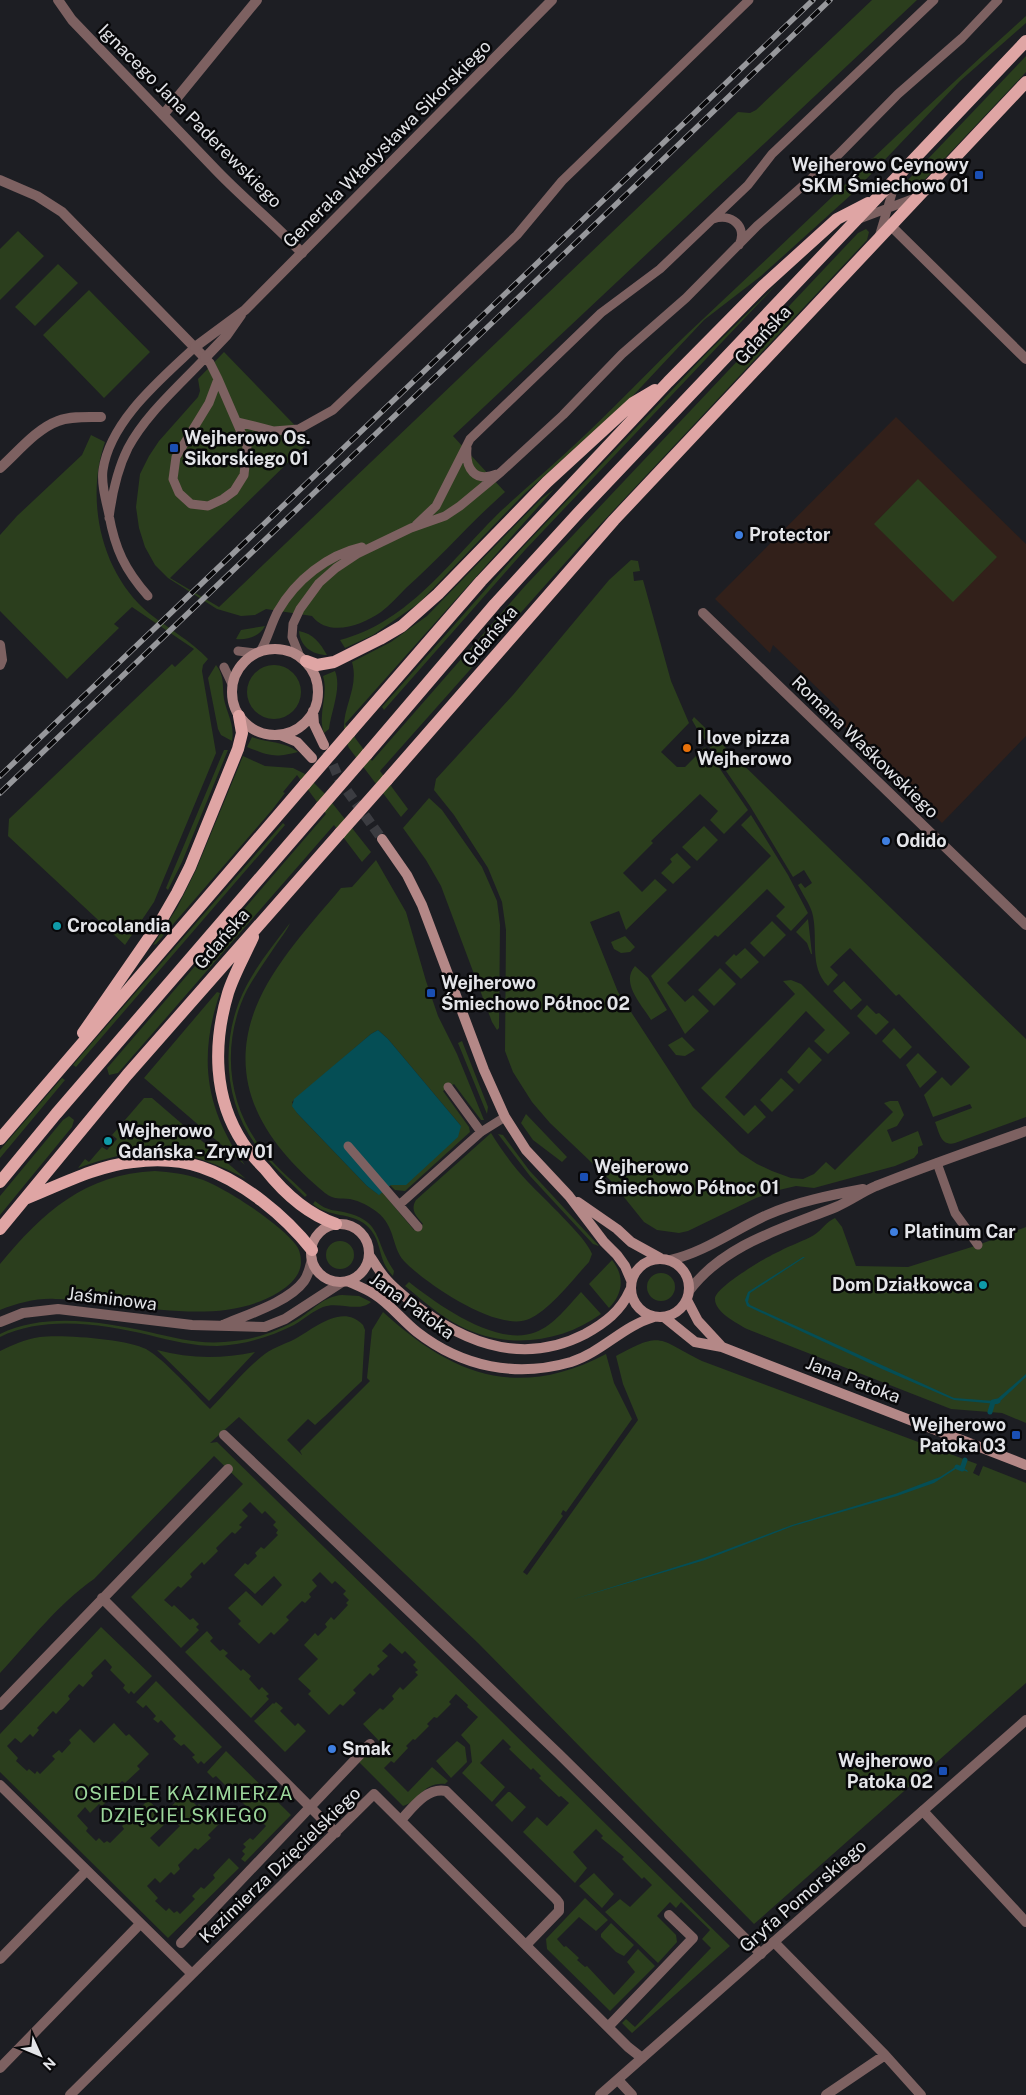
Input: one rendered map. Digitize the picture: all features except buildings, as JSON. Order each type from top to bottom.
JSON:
[{"type":"main road","name":"Gdańska","points":[[0,1182],[56,1114],[508,590],[1026,41]]},
{"type":"main road","name":"Gdańska","points":[[0,1229],[92,1116],[259,923],[387,780],[614,520],[1026,82]]},
{"type":"main road","points":[[0,1139],[481,581],[668,382],[763,286],[836,219],[877,198]]},
{"type":"main road","points":[[63,1066],[95,1014],[162,919],[190,867],[238,749],[242,733],[232,695],[232,684],[240,666],[258,652],[282,649],[317,665],[334,662],[402,626],[438,594],[523,506],[632,403],[668,382]]},
{"type":"main road","points":[[303,659],[312,670],[317,685],[314,724],[324,745]]},
{"type":"main road","points":[[279,735],[299,727],[314,711]]},
{"type":"main road","points":[[239,716],[256,731],[279,735],[296,742],[312,758]]},
{"type":"main road","points":[[382,839],[406,875],[422,905],[490,1085],[505,1117],[526,1150],[569,1196],[604,1242],[626,1266],[631,1285],[632,1299],[637,1308],[645,1314],[659,1317],[695,1342],[722,1347]]},
{"type":"main road","points":[[23,1200],[106,1168],[133,1162],[166,1161],[183,1163],[200,1167],[241,1188],[293,1229],[312,1255],[316,1269],[324,1277],[333,1281],[344,1281],[359,1275],[365,1268],[369,1255],[368,1242],[360,1232],[349,1225],[336,1224],[320,1219],[307,1211],[269,1175],[243,1144],[227,1113],[221,1093],[218,1045],[222,1019],[228,992],[259,923]]},
{"type":"main road","points":[[569,1196],[617,1229],[631,1242],[678,1265],[685,1272],[689,1281],[688,1296],[673,1314],[659,1317]]},
{"type":"main road","points":[[312,1255],[317,1236],[329,1226],[336,1224]]},
{"type":"main road","name":"Jana Patoka","points":[[369,1255],[387,1280],[444,1326],[476,1342],[525,1350],[578,1337],[596,1328],[614,1314],[624,1303],[631,1285]]},
{"type":"main road","points":[[631,1285],[635,1271],[642,1264],[651,1260],[665,1259]]},
{"type":"main road","name":"Jana Patoka","points":[[344,1281],[374,1294],[417,1332],[446,1351],[486,1366],[508,1370],[550,1367],[573,1361],[595,1352],[640,1321],[659,1317]]},
{"type":"main road","name":"Jana Patoka","points":[[688,1296],[698,1321],[722,1347],[1026,1466]]},
{"type":"street","name":"Ignacego Jana Paderewskiego","points":[[58,0],[72,20],[163,115],[240,194],[274,224],[302,253]]},
{"type":"street","points":[[163,115],[257,0]]},
{"type":"street","name":"Generała Władysława Sikorskiego","points":[[195,347],[245,310],[552,0]]},
{"type":"street","points":[[0,180],[37,196],[62,212],[205,358]]},
{"type":"street","points":[[891,226],[1026,359]]},
{"type":"street","name":"Generała Władysława Sikorskiego","points":[[205,358],[227,335],[245,310]]},
{"type":"street","points":[[0,468],[45,427],[58,420],[101,417]]},
{"type":"street","name":"Romana Waśkowskiego","points":[[703,613],[1026,925]]},
{"type":"street","points":[[0,645],[2,660],[0,665]]},
{"type":"street","points":[[688,1296],[700,1277],[712,1266],[744,1246],[783,1228],[837,1207],[874,1188],[1026,1130]]},
{"type":"street","points":[[665,1259],[702,1250],[740,1228],[777,1212],[835,1194],[874,1188]]},
{"type":"street","points":[[777,1212],[783,1228]]},
{"type":"street","name":"Jaśminowa","points":[[223,1325],[272,1304],[294,1290],[304,1281],[312,1255]]},
{"type":"street","name":"Jaśminowa","points":[[0,1322],[23,1313],[58,1309],[192,1325],[223,1325],[244,1328],[265,1327],[285,1319],[344,1281]]},
{"type":"street","points":[[224,1435],[559,1754],[761,1954]]},
{"type":"street","points":[[0,1705],[228,1470]]},
{"type":"street","points":[[102,1598],[336,1833]]},
{"type":"street","name":"Gryfa Pomorskiego","points":[[600,2095],[1026,1720]]},
{"type":"street","points":[[182,1943],[370,1744]]},
{"type":"street","points":[[0,1785],[192,1974]]},
{"type":"street","points":[[401,1820],[426,1795],[433,1791],[446,1791],[556,1899],[559,1903],[559,1911],[527,1944]]},
{"type":"street","name":"Kazimierza Dzięcielskiego","points":[[70,2095],[374,1794],[527,1944],[608,2027],[642,2058]]},
{"type":"street","points":[[923,1811],[1026,1922]]},
{"type":"street","points":[[0,1959],[86,1871]]},
{"type":"street","points":[[608,2027],[693,1938],[669,1915]]},
{"type":"street","points":[[0,2068],[140,1924]]},
{"type":"street","points":[[774,1942],[922,2095]]},
{"type":"street","points":[[826,2095],[885,2055]]},
{"type":"street","points":[[618,2080],[632,2095]]},
{"type":"lane","points":[[238,422],[274,431],[299,428],[332,410],[517,235],[562,181],[749,0]]},
{"type":"lane","points":[[411,528],[425,518],[436,506],[470,439],[601,312],[660,269],[748,185],[772,154],[934,0]]},
{"type":"lane","points":[[303,659],[294,646],[292,631],[295,619],[319,583],[336,568],[357,554],[411,528],[445,516],[501,472],[563,415],[622,354],[686,298],[757,226],[838,155],[898,94],[962,38],[998,0]]},
{"type":"lane","points":[[878,239],[896,178]]},
{"type":"lane","points":[[857,220],[918,197]]},
{"type":"lane","points":[[711,220],[727,217],[736,222],[741,233],[741,241],[737,248]]},
{"type":"lane","points":[[148,596],[125,567],[117,551],[109,518],[103,472],[113,438],[121,425],[142,400],[195,347]]},
{"type":"lane","points":[[109,518],[112,495],[129,448],[139,431],[205,358],[210,363],[218,379],[248,446],[244,475],[234,491],[223,500],[208,506],[191,504],[179,493],[173,479],[176,457],[209,403],[218,379]]},
{"type":"lane","points":[[470,439],[466,458],[468,467],[473,473],[481,477],[501,472]]},
{"type":"lane","points":[[238,651],[258,652],[278,612],[305,576],[329,560],[354,549],[380,543]]},
{"type":"lane","points":[[224,667],[232,684]]},
{"type":"lane","points":[[448,1087],[481,1132]]},
{"type":"lane","points":[[400,1205],[481,1132],[505,1117]]},
{"type":"lane","points":[[348,1146],[418,1227]]},
{"type":"lane","points":[[937,1164],[955,1213],[978,1245]]},
{"type":"shaded area","points":[[896,417],[1026,544],[1026,736],[942,823],[837,719],[839,709],[773,645],[770,653],[715,599]]},
{"type":"green space","points":[[872,0],[917,0],[453,436],[505,492],[381,612],[355,625],[336,628],[319,623],[312,616],[266,609],[255,615],[241,616],[217,609],[168,578],[155,565],[145,547],[139,528],[136,507],[140,474],[159,441],[198,397],[200,391],[198,379],[224,352],[310,441],[170,578],[219,607],[738,112],[750,113],[756,110]]},
{"type":"green space","points":[[1026,16],[1026,23],[960,81],[853,193],[761,276],[704,320],[627,402],[524,494],[419,603],[373,635],[345,648],[340,640],[365,631],[388,619],[409,604],[502,510],[575,445],[687,334]]},
{"type":"green space","points":[[1026,56],[1026,72],[914,191],[907,193],[903,190],[905,183]]},
{"type":"green space","points":[[866,229],[869,232],[867,240],[581,545],[380,771],[408,809],[401,817],[349,748],[345,736],[344,725],[345,715],[354,674],[352,662],[391,642],[427,616],[541,499],[554,489],[345,724],[372,761],[525,586],[858,233]]},
{"type":"green space","points":[[18,231],[44,256],[0,300],[0,249]]},
{"type":"green space","points":[[58,264],[78,283],[35,326],[15,307]]},
{"type":"green space","points":[[778,283],[525,550],[384,710],[382,707],[522,548],[708,352]]},
{"type":"green space","points":[[89,290],[150,352],[104,398],[43,335]]},
{"type":"green space","points":[[91,435],[105,442],[99,464],[97,488],[102,535],[109,557],[119,578],[133,598],[150,614],[208,659],[203,665],[202,671],[216,753],[154,902],[125,945],[8,836],[9,819],[172,664],[175,667],[194,649],[132,607],[114,624],[119,628],[67,679],[0,611],[0,535],[17,516],[82,455]]},
{"type":"green space","points":[[918,479],[997,557],[953,602],[874,524]]},
{"type":"green space","points":[[631,560],[638,561],[640,571],[633,572],[634,581],[643,580],[671,681],[689,723],[661,752],[677,767],[685,767],[705,747],[748,810],[724,834],[710,820],[718,811],[700,794],[651,841],[653,843],[623,873],[642,892],[655,879],[667,890],[626,930],[619,911],[590,922],[618,992],[693,1107],[740,1153],[757,1164],[791,1178],[803,1179],[814,1174],[826,1162],[835,1170],[893,1112],[884,1103],[890,1101],[898,1101],[904,1115],[897,1126],[887,1130],[892,1142],[918,1131],[923,1145],[918,1147],[918,1153],[914,1158],[895,1166],[814,1188],[796,1186],[779,1190],[756,1198],[688,1231],[679,1233],[657,1230],[644,1222],[611,1181],[550,1123],[532,1102],[513,1072],[505,1051],[506,930],[502,902],[488,868],[454,815],[434,790],[436,779],[513,695],[609,580]]},
{"type":"green space","points":[[265,626],[252,637],[236,639],[241,630]]},
{"type":"green space","points":[[299,631],[309,634],[316,640],[327,655],[322,655],[308,649],[302,641]]},
{"type":"green space","points":[[216,665],[222,677],[224,699],[233,735],[232,741],[221,735],[218,729],[208,678]]},
{"type":"green space","points":[[269,665],[279,665],[289,669],[297,677],[301,692],[297,707],[289,715],[279,719],[269,719],[259,715],[251,707],[247,697],[247,687],[251,677],[259,669]]},
{"type":"green space","points":[[335,671],[337,685],[335,700],[329,729],[324,733],[322,726],[325,691],[323,676]]},
{"type":"green space","points":[[694,717],[1026,1039],[1026,1117],[955,1143],[950,1144],[944,1141],[939,1134],[935,1122],[972,1108],[970,1104],[933,1117],[924,1095],[942,1077],[951,1086],[970,1067],[899,994],[896,996],[850,948],[830,967],[838,975],[828,986],[818,970],[812,912],[798,885],[801,883],[805,888],[812,883],[804,870],[793,877],[750,806],[696,727],[692,720]]},
{"type":"green space","points":[[252,737],[282,744],[298,752],[272,755],[261,752],[247,747]]},
{"type":"green space","points":[[224,750],[228,750],[182,862],[168,890],[166,888]]},
{"type":"green space","points":[[243,756],[265,766],[293,768],[305,774],[325,794],[371,852],[362,862],[334,825],[118,1073],[109,1075],[107,1068],[326,814],[297,775],[283,792],[285,793],[272,810],[156,944],[153,945],[177,908],[196,870]]},
{"type":"green space","points":[[429,798],[442,810],[482,867],[497,901],[500,925],[499,1028],[497,1030],[492,1022],[441,886],[426,860],[403,828]]},
{"type":"green space","points":[[751,815],[788,875],[808,913],[791,931],[776,916],[785,907],[767,889],[718,937],[715,935],[667,983],[685,1002],[693,995],[709,1011],[685,1034],[651,976],[771,856],[741,825]]},
{"type":"green space","points":[[283,823],[285,825],[76,1067],[73,1065],[84,1052]]},
{"type":"green space","points":[[704,826],[718,840],[697,861],[682,847]]},
{"type":"green space","points":[[677,853],[691,867],[673,884],[661,873],[672,862],[670,859]]},
{"type":"green space","points":[[376,860],[406,912],[438,1016],[457,1054],[484,1120],[481,1120],[454,1084],[443,1091],[469,1127],[470,1132],[405,1191],[395,1190],[390,1185],[461,1126],[388,1039],[378,1030],[292,1102],[297,1113],[367,1186],[378,1194],[382,1192],[414,1230],[423,1224],[416,1216],[414,1210],[416,1200],[491,1133],[518,1171],[582,1238],[592,1254],[589,1262],[561,1293],[545,1308],[529,1319],[516,1321],[499,1319],[481,1313],[445,1293],[414,1270],[400,1255],[387,1224],[377,1212],[357,1201],[334,1198],[328,1195],[285,1155],[257,1111],[249,1087],[246,1062],[248,1035],[263,991],[294,944],[341,888],[352,887]]},
{"type":"green space","points":[[808,919],[812,954],[807,943],[796,932]]},
{"type":"green space","points":[[772,921],[786,935],[764,957],[750,943]]},
{"type":"green space","points":[[290,923],[250,984],[239,1009],[231,1049],[231,1069],[234,1089],[248,1127],[264,1152],[307,1195],[305,1197],[272,1165],[245,1128],[232,1093],[229,1075],[230,1038],[239,1002],[255,971]]},
{"type":"green space","points":[[625,936],[635,947],[630,952],[621,953],[614,949],[611,942]]},
{"type":"green space","points":[[745,948],[759,962],[741,979],[725,963],[734,954],[736,956]]},
{"type":"green space","points":[[635,966],[648,978],[667,1010],[651,1020],[631,987],[631,973]]},
{"type":"green space","points":[[720,968],[736,984],[714,1006],[698,990]]},
{"type":"green space","points":[[791,980],[801,984],[850,1033],[828,1054],[814,1041],[825,1030],[806,1011],[725,1097],[744,1116],[755,1105],[766,1117],[748,1134],[701,1088],[795,994],[783,981]]},
{"type":"green space","points":[[844,981],[862,1000],[851,1010],[833,991]]},
{"type":"green space","points":[[217,992],[220,993],[209,1039],[209,1082],[221,1124],[245,1165],[144,1078]]},
{"type":"green space","points":[[867,1005],[876,1014],[879,1013],[889,1022],[876,1035],[857,1016]]},
{"type":"green space","points":[[894,1028],[912,1047],[900,1059],[882,1041]]},
{"type":"green space","points":[[682,1037],[695,1050],[685,1056],[676,1055],[668,1045]]},
{"type":"green space","points":[[462,1041],[488,1107],[487,1114],[458,1043]]},
{"type":"green space","points":[[809,1047],[822,1060],[799,1084],[787,1072]]},
{"type":"green space","points":[[918,1053],[937,1072],[920,1088],[906,1065]]},
{"type":"green space","points":[[62,1078],[65,1080],[0,1158],[0,1150]]},
{"type":"green space","points":[[781,1078],[794,1090],[772,1112],[760,1100]]},
{"type":"green space","points":[[144,1098],[152,1098],[246,1179],[203,1160],[164,1152],[123,1155],[78,1168],[85,1159],[89,1162],[102,1147],[107,1150],[117,1139],[112,1135]]},
{"type":"green space","points":[[526,1114],[567,1157],[562,1162],[533,1140],[521,1123]]},
{"type":"green space","points":[[69,1116],[74,1120],[72,1127],[0,1215],[0,1196],[63,1120]]},
{"type":"green space","points":[[498,1134],[503,1135],[529,1170],[599,1246],[593,1244],[530,1176]]},
{"type":"green space","points":[[155,1171],[195,1177],[210,1183],[223,1189],[266,1217],[289,1237],[298,1249],[301,1263],[299,1272],[294,1280],[279,1292],[254,1304],[227,1310],[199,1312],[41,1299],[0,1310],[0,1264],[16,1245],[49,1213],[67,1199],[107,1179]]},
{"type":"green space","points":[[315,1201],[329,1209],[346,1212],[366,1221],[377,1236],[394,1271],[393,1276],[384,1263],[372,1231],[366,1225],[354,1218],[319,1208],[313,1204]]},
{"type":"green space","points":[[835,1218],[842,1227],[856,1266],[908,1267],[978,1245],[1026,1227],[1026,1423],[1002,1413],[951,1409],[747,1329],[718,1308],[715,1298],[724,1286],[733,1279],[765,1259],[814,1235]]},
{"type":"green space","points":[[340,1241],[350,1245],[354,1255],[350,1265],[340,1269],[330,1265],[326,1255],[330,1245]]},
{"type":"green space","points":[[612,1260],[619,1272],[621,1285],[614,1303],[609,1308],[589,1284]]},
{"type":"green space","points":[[661,1273],[671,1277],[675,1287],[671,1297],[661,1301],[651,1297],[647,1287],[651,1277]]},
{"type":"green space","points":[[409,1282],[451,1312],[486,1329],[504,1334],[520,1335],[543,1329],[560,1315],[581,1292],[601,1314],[585,1324],[551,1337],[533,1340],[496,1338],[478,1334],[445,1318],[405,1286]]},
{"type":"green space","points":[[342,1295],[359,1296],[371,1302],[361,1307],[335,1305],[323,1307],[294,1325],[276,1333],[257,1340],[227,1345],[208,1346],[191,1344],[131,1331],[74,1324],[35,1326],[17,1330],[0,1337],[0,1334],[18,1327],[36,1323],[74,1321],[112,1325],[196,1341],[234,1341],[254,1338],[282,1328],[325,1300]]},
{"type":"green space","points":[[383,1312],[409,1334],[435,1352],[461,1366],[488,1374],[515,1378],[544,1376],[574,1368],[606,1354],[614,1383],[632,1419],[566,1512],[563,1510],[561,1514],[563,1516],[523,1572],[527,1575],[638,1420],[623,1384],[616,1356],[652,1340],[668,1343],[702,1361],[977,1464],[973,1473],[979,1476],[983,1466],[1026,1483],[1026,1683],[754,1924],[478,1643],[239,1417],[210,1443],[217,1442],[730,1946],[632,2033],[622,2023],[626,2019],[635,2027],[711,1948],[702,1939],[710,1930],[681,1902],[676,1908],[670,1902],[657,1916],[676,1935],[677,1942],[658,1963],[605,1912],[620,1899],[630,1907],[652,1885],[644,1877],[642,1879],[622,1859],[624,1857],[601,1838],[603,1836],[596,1829],[573,1852],[587,1868],[575,1883],[523,1832],[537,1817],[547,1826],[569,1803],[561,1796],[559,1797],[539,1778],[541,1776],[533,1768],[531,1770],[509,1749],[511,1747],[503,1739],[480,1763],[505,1787],[492,1802],[462,1773],[472,1762],[470,1745],[461,1735],[478,1717],[456,1694],[449,1702],[451,1704],[437,1718],[434,1717],[427,1724],[429,1726],[406,1746],[408,1748],[394,1763],[391,1761],[384,1768],[408,1792],[432,1767],[448,1781],[445,1784],[431,1786],[409,1804],[403,1806],[359,1762],[380,1742],[363,1724],[380,1708],[383,1710],[394,1699],[392,1696],[400,1687],[403,1690],[418,1675],[415,1672],[418,1670],[413,1665],[416,1662],[405,1651],[402,1654],[390,1643],[382,1651],[388,1656],[377,1666],[380,1669],[373,1676],[370,1673],[353,1690],[356,1693],[343,1706],[340,1704],[329,1715],[308,1694],[311,1691],[298,1679],[318,1659],[304,1645],[315,1633],[318,1636],[327,1627],[325,1624],[331,1617],[334,1620],[348,1605],[346,1603],[349,1600],[343,1594],[346,1591],[335,1581],[332,1584],[320,1572],[312,1580],[317,1586],[309,1594],[311,1597],[305,1603],[302,1601],[286,1617],[289,1620],[274,1635],[271,1632],[259,1644],[238,1624],[241,1621],[228,1608],[246,1591],[262,1606],[282,1585],[274,1576],[255,1594],[234,1575],[245,1563],[248,1565],[257,1556],[255,1553],[261,1547],[264,1549],[278,1535],[276,1533],[278,1530],[273,1525],[276,1522],[265,1511],[262,1514],[250,1502],[242,1510],[248,1516],[239,1525],[242,1527],[235,1534],[232,1532],[216,1548],[218,1551],[204,1565],[202,1562],[190,1574],[192,1577],[181,1588],[178,1586],[164,1600],[172,1607],[174,1605],[190,1620],[193,1618],[199,1624],[196,1627],[199,1630],[181,1648],[131,1597],[243,1484],[214,1456],[94,1579],[56,1611],[0,1673],[0,1351],[29,1339],[50,1336],[94,1338],[137,1345],[161,1360],[210,1409],[248,1369],[269,1351],[329,1320],[346,1316],[355,1319],[363,1325],[365,1330],[362,1381],[315,1425],[308,1419],[287,1440],[302,1455],[300,1451],[370,1381],[367,1378],[372,1330]]},
{"type":"green space","points":[[157,1350],[181,1355],[206,1357],[255,1352],[209,1401]]},
{"type":"green space","points":[[945,1420],[996,1424],[993,1433],[961,1427]]},
{"type":"green space","points":[[101,1627],[152,1676],[134,1694],[131,1691],[129,1694],[123,1688],[125,1685],[110,1670],[112,1667],[105,1659],[91,1673],[93,1676],[83,1687],[79,1684],[68,1696],[70,1699],[56,1714],[53,1711],[37,1728],[39,1730],[33,1737],[30,1734],[21,1743],[15,1738],[7,1746],[18,1758],[16,1761],[27,1771],[29,1769],[35,1774],[37,1771],[40,1774],[55,1759],[52,1756],[59,1750],[62,1753],[71,1743],[69,1740],[80,1729],[94,1743],[114,1723],[126,1736],[129,1734],[149,1754],[137,1766],[140,1769],[125,1783],[122,1781],[106,1797],[108,1800],[102,1806],[99,1804],[90,1813],[85,1807],[77,1816],[88,1828],[86,1831],[96,1841],[99,1838],[104,1843],[107,1841],[110,1843],[124,1829],[122,1826],[128,1820],[131,1822],[141,1813],[138,1810],[148,1800],[169,1820],[150,1838],[159,1847],[180,1826],[166,1812],[184,1793],[197,1806],[199,1804],[219,1824],[208,1835],[211,1838],[198,1850],[195,1848],[178,1865],[180,1869],[174,1875],[171,1872],[160,1883],[155,1878],[147,1886],[158,1898],[155,1901],[166,1911],[169,1908],[174,1913],[177,1911],[180,1914],[195,1899],[192,1896],[201,1887],[204,1889],[215,1878],[213,1875],[229,1858],[239,1868],[168,1938],[0,1772],[0,1734]]},
{"type":"green space","points":[[207,1631],[213,1638],[210,1641],[220,1651],[223,1649],[228,1653],[225,1656],[241,1671],[243,1669],[251,1676],[249,1679],[259,1690],[262,1687],[269,1694],[266,1696],[269,1699],[251,1718],[185,1652]]},
{"type":"green space","points":[[156,1681],[222,1747],[204,1764],[201,1761],[198,1764],[192,1757],[195,1755],[184,1744],[181,1746],[173,1739],[176,1736],[161,1720],[158,1723],[153,1719],[156,1716],[146,1705],[143,1708],[136,1702]]},
{"type":"green space","points":[[276,1702],[283,1708],[280,1711],[295,1726],[298,1723],[306,1731],[285,1752],[254,1721]]},
{"type":"green space","points":[[457,1741],[465,1747],[467,1762],[451,1778],[436,1761]]},
{"type":"green space","points":[[226,1751],[291,1815],[245,1862],[241,1859],[245,1854],[242,1851],[246,1847],[243,1844],[250,1838],[253,1840],[266,1826],[255,1815],[252,1818],[246,1812],[249,1809],[239,1799],[236,1802],[228,1793],[230,1790],[216,1776],[213,1778],[207,1772]]},
{"type":"green space","points":[[508,1792],[526,1807],[512,1822],[495,1805]]},
{"type":"green space","points":[[594,1873],[614,1894],[602,1908],[579,1886]]},
{"type":"green space","points":[[585,1898],[608,1920],[596,1931],[579,1917],[557,1939],[579,1958],[577,1960],[585,1967],[587,1966],[614,1995],[635,1972],[627,1962],[638,1949],[655,1966],[610,2011],[547,1949],[546,1939]]},
{"type":"green space","points":[[611,1923],[634,1945],[624,1956],[616,1952],[601,1937],[601,1934]]},
{"type":"water","points":[[378,1030],[388,1039],[461,1126],[458,1137],[406,1185],[391,1185],[379,1195],[367,1186],[292,1106],[294,1099]]},
{"type":"water","points":[[805,1257],[750,1293],[748,1302],[750,1305],[954,1398],[995,1401],[1026,1374],[1026,1377],[997,1404],[954,1400],[882,1369],[747,1306],[745,1300],[748,1292]]},
{"type":"water","points":[[957,1466],[968,1472],[957,1468],[934,1483],[897,1496],[793,1526],[705,1560],[571,1600],[704,1558],[792,1525],[895,1494],[940,1477]]},
{"type":"waterway","points":[[990,1412],[993,1402],[998,1401]]},
{"type":"waterway","points":[[957,1467],[962,1469],[965,1460]]},
{"type":"tunnel","points":[[327,751],[340,781],[382,839]]},
{"type":"railway","points":[[0,776],[813,0]]},
{"type":"railway","points":[[0,793],[830,0]]},
{"type":"place","name":"Wejherowo Ceynowy SKM Śmiechowo 01","points":[[979,175]]},
{"type":"place","name":"Wejherowo Os. Sikorskiego 01","points":[[174,448]]},
{"type":"place","name":"Protector","points":[[739,535]]},
{"type":"place","name":"I love pizza Wejherowo","points":[[687,748]]},
{"type":"place","name":"Odido","points":[[886,841]]},
{"type":"place","name":"Crocolandia","points":[[57,926]]},
{"type":"place","name":"Wejherowo Śmiechowo Północ 02","points":[[431,993]]},
{"type":"place","name":"Wejherowo Gdańska - Zryw 01","points":[[108,1141]]},
{"type":"place","name":"Wejherowo Śmiechowo Północ 01","points":[[584,1177]]},
{"type":"place","name":"Platinum Car","points":[[894,1232]]},
{"type":"place","name":"Dom Działkowca","points":[[983,1285]]},
{"type":"place","name":"Wejherowo Patoka 03","points":[[1016,1435]]},
{"type":"place","name":"Smak","points":[[332,1749]]},
{"type":"place","name":"Wejherowo Patoka 02","points":[[943,1771]]},
{"type":"district","name":"OSIEDLE KAZIMIERZA DZIĘCIELSKIEGO","points":[[184,1804]]}]
